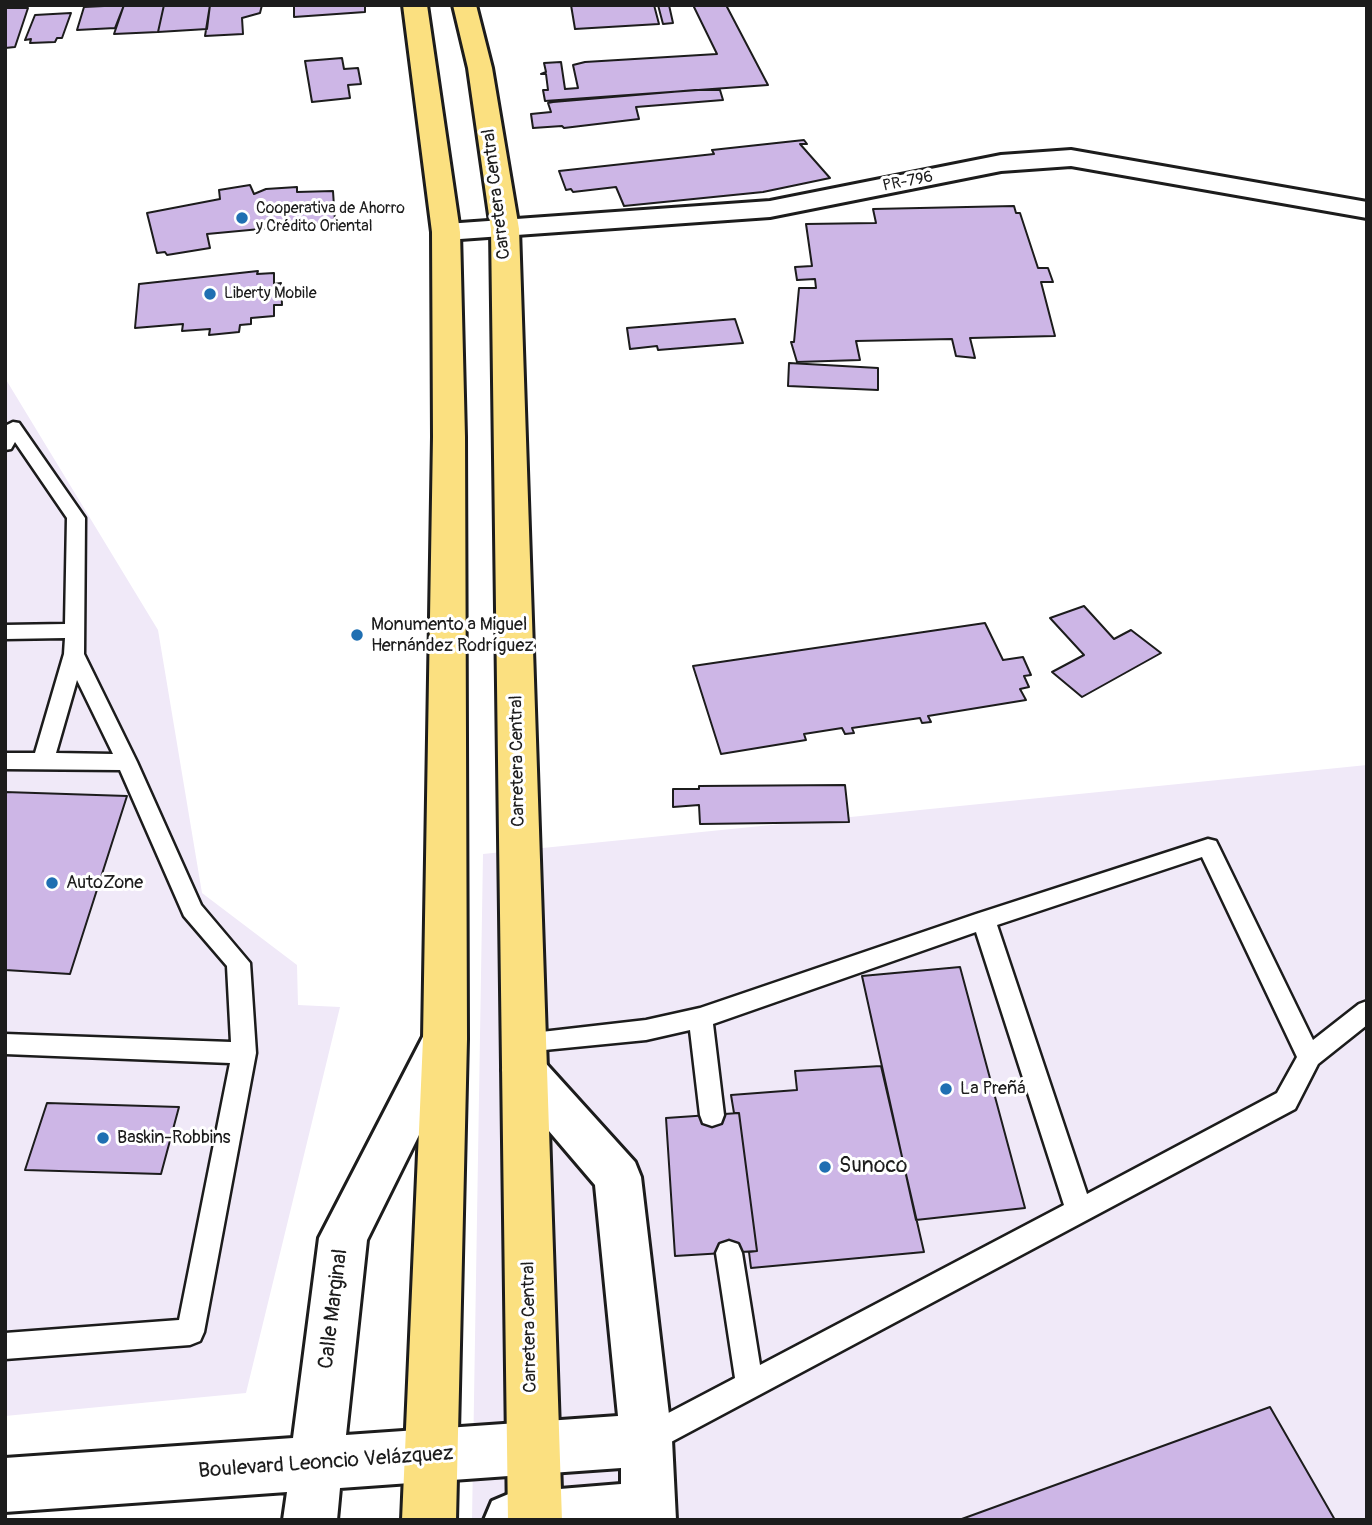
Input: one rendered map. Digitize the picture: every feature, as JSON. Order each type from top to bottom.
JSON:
[{"type":"main road","points":[[415,5],[446,232],[449,450],[445,1039],[429,1520]]},
{"type":"main road","name":"Carretera Central","points":[[464,5],[480,68],[505,229],[534,1449],[526,1519]]},
{"type":"street","name":"PR-796","points":[[446,232],[770,209],[1001,163],[1071,158],[1367,210]]},
{"type":"street","name":"Calle Marginal","points":[[310,1520],[343,1238],[445,1039]]},
{"type":"street","points":[[524,1056],[618,1177],[646,1440],[649,1514],[526,1519]]},
{"type":"street","name":"Boulevard Leoncio Velázquez","points":[[5,1485],[646,1440]]},
{"type":"lane","points":[[5,445],[9,423]]},
{"type":"lane","points":[[9,423],[76,518],[74,654],[43,761]]},
{"type":"lane","points":[[5,632],[75,631]]},
{"type":"lane","points":[[5,1346],[190,1332],[244,1053],[238,963],[192,910],[127,762],[74,654]]},
{"type":"lane","points":[[5,761],[127,762]]},
{"type":"lane","points":[[524,1056],[700,1018],[984,920],[1208,847],[1309,1057]]},
{"type":"lane","points":[[984,920],[1079,1210]]},
{"type":"lane","points":[[646,1440],[1286,1101],[1309,1057],[1367,1011]]},
{"type":"lane","points":[[700,1018],[712,1115]]},
{"type":"lane","points":[[5,1044],[244,1053]]},
{"type":"lane","points":[[729,1253],[750,1385]]},
{"type":"shaded area","points":[[5,378],[158,630],[202,893],[297,965],[298,1005],[340,1007],[246,1393],[5,1416]]},
{"type":"shaded area","points":[[1367,765],[1367,1520],[472,1520],[483,854]]},
{"type":"building","points":[[124,5],[164,5],[158,32],[114,34]]},
{"type":"building","points":[[124,5],[115,28],[77,30],[84,7]]},
{"type":"building","points":[[164,5],[210,5],[207,29],[158,32]]},
{"type":"building","points":[[210,5],[262,5],[260,13],[242,18],[243,34],[205,36]]},
{"type":"building","points":[[294,5],[365,5],[365,12],[294,17]]},
{"type":"building","points":[[571,5],[654,5],[659,24],[575,29]]},
{"type":"building","points":[[658,5],[669,5],[673,23],[663,24]]},
{"type":"building","points":[[693,5],[726,5],[768,85],[545,101],[543,90],[548,90],[546,74],[541,74],[546,72],[544,63],[561,62],[565,89],[578,88],[573,65],[585,62],[717,54]]},
{"type":"building","points":[[5,8],[28,8],[15,47],[5,48]]},
{"type":"building","points":[[71,13],[62,38],[57,38],[55,42],[30,43],[31,39],[25,40],[35,15]]},
{"type":"building","points":[[342,58],[344,69],[358,68],[361,84],[348,85],[350,98],[312,102],[305,61]]},
{"type":"building","points":[[720,90],[723,100],[636,107],[639,119],[564,128],[533,128],[531,114],[551,112],[548,103]]},
{"type":"building","points":[[804,140],[807,144],[800,144],[830,178],[763,192],[624,206],[616,187],[573,192],[571,189],[566,190],[559,171],[714,154],[712,150]]},
{"type":"building","name":"Cooperativa de Ahorro y Crédito Oriental","points":[[250,185],[254,194],[266,189],[297,187],[297,192],[333,191],[335,222],[207,234],[210,248],[167,255],[165,252],[157,253],[147,213],[220,199],[219,190]]},
{"type":"building","points":[[1014,206],[1016,213],[1020,213],[1038,268],[1048,268],[1053,282],[1041,282],[1055,336],[970,338],[975,358],[956,356],[952,339],[856,341],[860,360],[797,362],[791,342],[794,342],[799,288],[816,288],[815,279],[797,280],[795,267],[812,266],[806,224],[876,223],[873,209]]},
{"type":"building","name":"Liberty Mobile","points":[[258,271],[257,274],[274,273],[274,284],[281,283],[282,305],[274,305],[274,316],[251,318],[251,324],[240,325],[239,332],[209,335],[210,329],[182,331],[183,324],[135,328],[139,284]]},
{"type":"building","points":[[735,319],[743,343],[658,350],[657,346],[630,349],[627,328]]},
{"type":"building","points":[[789,363],[878,368],[878,390],[788,386]]},
{"type":"building","points":[[1084,606],[1114,639],[1131,630],[1161,653],[1082,697],[1052,672],[1084,655],[1050,618]]},
{"type":"building","points":[[985,623],[1003,660],[1023,657],[1031,675],[1024,676],[1029,687],[1020,689],[1026,700],[928,716],[931,722],[922,723],[920,718],[852,728],[854,733],[845,734],[842,728],[804,734],[806,740],[721,754],[693,666]]},
{"type":"building","points":[[845,785],[849,822],[700,824],[699,805],[673,807],[673,789],[699,789],[699,786]]},
{"type":"building","name":"AutoZone","points":[[5,792],[127,796],[70,974],[5,970]]},
{"type":"building","points":[[960,967],[1025,1208],[916,1220],[862,976]]},
{"type":"building","name":"Sunoco","points":[[881,1066],[924,1252],[751,1268],[749,1252],[757,1251],[739,1113],[734,1113],[731,1095],[797,1090],[795,1071]]},
{"type":"building","name":"Baskin-Robbins","points":[[47,1103],[179,1107],[161,1174],[25,1170]]},
{"type":"building","points":[[739,1113],[757,1251],[675,1256],[666,1118]]},
{"type":"building","points":[[1270,1407],[1335,1520],[959,1520]]},
{"type":"place","name":"Cooperativa de Ahorro y Crédito Oriental","points":[[242,218]]},
{"type":"place","name":"Liberty Mobile","points":[[210,294]]},
{"type":"place","name":"Monumento a Miguel Hernández Rodríguez","points":[[357,635]]},
{"type":"place","name":"AutoZone","points":[[52,883]]},
{"type":"place","name":"La Preñá","points":[[946,1089]]},
{"type":"place","name":"Baskin-Robbins","points":[[103,1138]]},
{"type":"place","name":"Sunoco","points":[[825,1167]]}]
